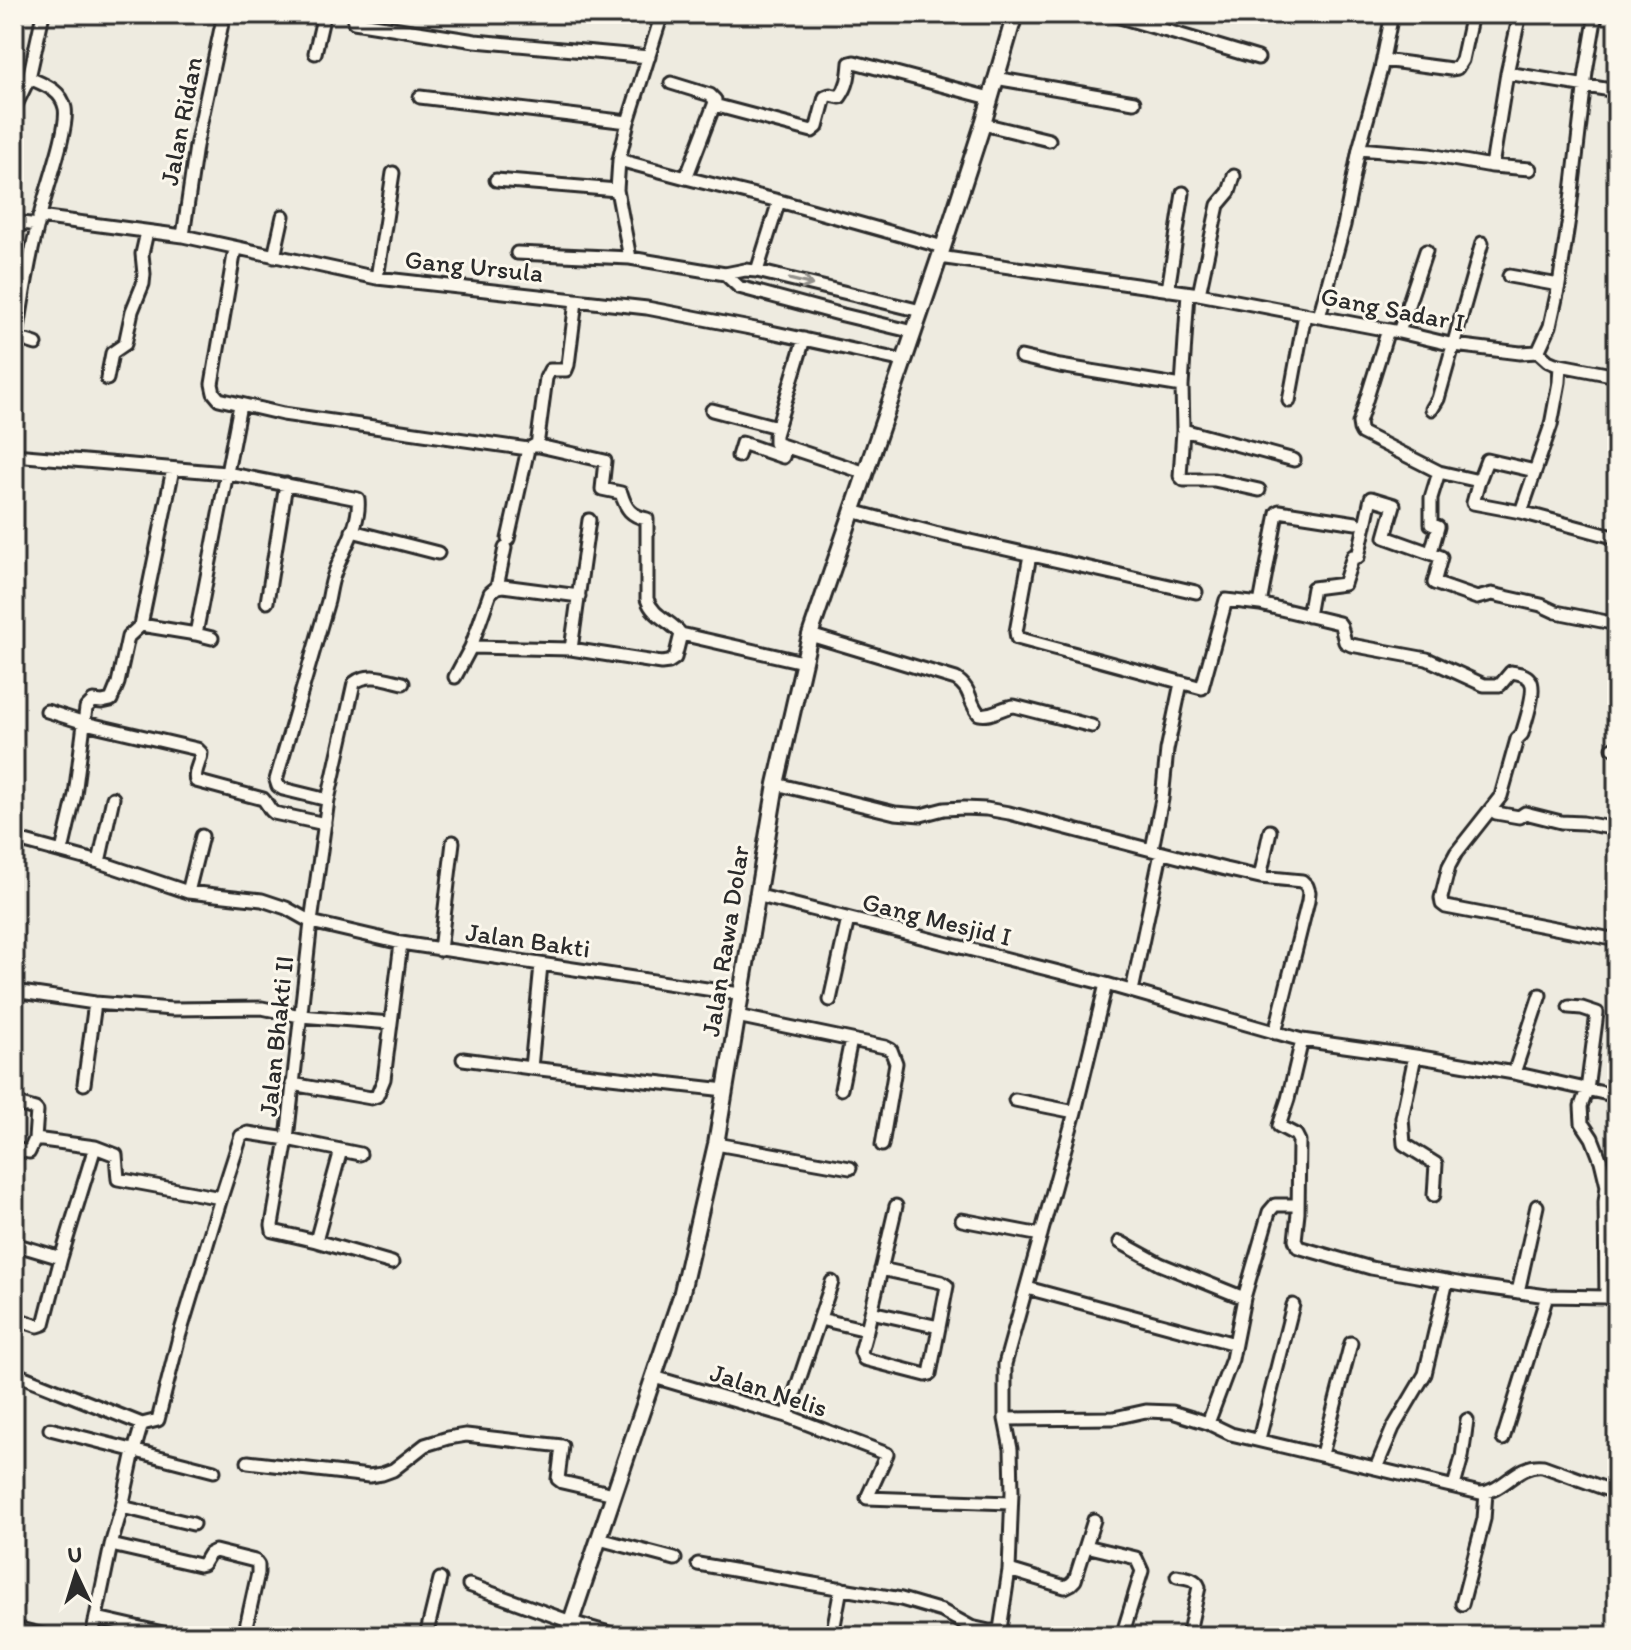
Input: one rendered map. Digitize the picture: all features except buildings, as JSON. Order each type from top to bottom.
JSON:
[{"type":"street","points":[[14,109],[29,78],[43,14]]},
{"type":"street","name":"Jalan Ridan","points":[[183,236],[196,146],[224,14]]},
{"type":"street","points":[[315,53],[324,14]]},
{"type":"street","points":[[630,258],[617,190],[619,160],[662,14]]},
{"type":"street","name":"Jalan Rawa Dolar","points":[[568,1629],[681,1296],[716,1144],[776,784],[810,635],[941,252],[1015,14]]},
{"type":"street","points":[[1110,14],[1258,58]]},
{"type":"street","points":[[1319,317],[1344,225],[1392,14]]},
{"type":"street","points":[[1383,60],[1457,68],[1462,60],[1472,14]]},
{"type":"street","points":[[1492,166],[1520,14]]},
{"type":"street","points":[[1596,14],[1559,285],[1550,326],[1538,352],[1548,361],[1560,365],[1617,376]]},
{"type":"street","points":[[354,22],[475,41],[649,57]]},
{"type":"street","points":[[714,105],[812,131],[817,127],[825,97],[840,97],[848,86],[850,63],[854,62],[990,98]]},
{"type":"street","points":[[1507,73],[1617,91]]},
{"type":"street","points":[[14,355],[38,221],[65,125],[65,106],[52,88],[29,78]]},
{"type":"street","points":[[995,78],[1134,102]]},
{"type":"street","points":[[671,83],[710,95],[715,100],[686,178]]},
{"type":"street","points":[[420,97],[628,122]]},
{"type":"street","points":[[983,124],[1049,140]]},
{"type":"street","points":[[1359,149],[1530,169]]},
{"type":"street","name":"Gang Sadar I","points":[[619,160],[779,201],[941,252],[1305,314],[1454,345],[1520,353],[1538,352]]},
{"type":"street","points":[[377,278],[393,173]]},
{"type":"street","points":[[1234,176],[1229,192],[1218,205],[1194,294],[1182,386],[1180,476],[1184,480],[1214,480],[1259,490]]},
{"type":"street","points":[[496,180],[617,190]]},
{"type":"street","points":[[1168,290],[1183,193]]},
{"type":"street","points":[[757,271],[779,201]]},
{"type":"street","points":[[274,257],[283,216]]},
{"type":"street","name":"Gang Ursula","points":[[14,222],[38,221],[183,236],[377,278],[647,308],[904,361]]},
{"type":"street","points":[[107,379],[112,353],[125,344],[132,311],[143,284],[142,254],[147,232]]},
{"type":"street","points":[[1432,409],[1438,399],[1482,243]]},
{"type":"street","points":[[235,249],[212,384],[219,399],[283,414],[605,461],[602,489],[621,493],[635,517],[647,519],[647,599],[656,615],[681,634],[803,662]]},
{"type":"street","points":[[1426,251],[1359,423],[1360,429],[1367,436],[1439,472],[1479,481]]},
{"type":"street","points":[[517,253],[630,258],[725,274],[757,271],[921,311]]},
{"type":"street","points":[[725,274],[739,287],[914,332]]},
{"type":"street","points":[[1509,276],[1559,285]]},
{"type":"street","points":[[497,587],[546,378],[550,370],[566,370],[568,365],[576,301]]},
{"type":"street","points":[[1289,401],[1305,314]]},
{"type":"street","points":[[17,338],[36,344]]},
{"type":"street","points":[[804,339],[775,443],[866,473]]},
{"type":"street","points":[[1021,357],[1182,386]]},
{"type":"street","points":[[1521,512],[1551,425],[1560,365]]},
{"type":"street","points":[[196,634],[240,405]]},
{"type":"street","points":[[712,410],[777,427]]},
{"type":"street","points":[[1183,430],[1294,460]]},
{"type":"street","points":[[738,456],[742,443],[783,457],[786,447]]},
{"type":"street","points":[[14,455],[226,473],[358,499],[352,531],[333,578],[276,780],[283,789],[328,800]]},
{"type":"street","points":[[1535,471],[1487,460],[1473,503],[1521,512],[1617,538]]},
{"type":"street","points":[[62,851],[75,795],[86,708],[90,702],[111,700],[128,637],[141,625],[173,469]]},
{"type":"street","points":[[1431,552],[1438,527],[1431,524],[1431,498],[1439,472]]},
{"type":"street","points":[[267,602],[286,484]]},
{"type":"street","points":[[1308,616],[1313,588],[1344,584],[1353,556],[1358,557],[1371,498],[1394,505],[1385,537],[1441,557],[1434,583],[1477,598],[1492,594],[1541,605],[1556,612],[1617,624]]},
{"type":"street","points":[[852,511],[1196,592]]},
{"type":"street","points":[[1260,604],[1279,511],[1356,523]]},
{"type":"street","points":[[571,649],[589,520]]},
{"type":"street","points":[[352,531],[438,553]]},
{"type":"street","points":[[1030,555],[1017,638],[1181,683],[1202,688],[1226,600],[1260,604],[1339,623],[1345,642],[1351,645],[1427,659],[1484,685],[1500,685],[1511,672],[1529,678],[1532,691],[1522,734],[1517,739],[1501,796],[1456,853],[1449,866],[1442,904],[1617,940]]},
{"type":"street","points":[[455,677],[471,647],[490,593],[497,587],[579,596]]},
{"type":"street","points":[[141,625],[212,638]]},
{"type":"street","points":[[471,647],[571,649],[661,663],[675,658],[681,634]]},
{"type":"street","points":[[810,635],[956,679],[967,689],[979,714],[991,715],[1002,708],[1014,706],[1092,726]]},
{"type":"street","name":"Jalan Bhakti II","points":[[221,1198],[241,1136],[248,1133],[287,1139],[328,800],[354,683],[369,676],[403,683]]},
{"type":"street","points":[[1132,991],[1157,851],[1167,750],[1181,683]]},
{"type":"street","points":[[47,711],[197,749],[201,758],[196,781],[263,799],[274,813],[325,824]]},
{"type":"street","points":[[776,784],[895,813],[921,815],[944,809],[986,809],[1260,877],[1302,881],[1309,892],[1275,1033]]},
{"type":"street","points":[[99,862],[113,798]]},
{"type":"street","points":[[1491,809],[1496,813],[1519,817],[1532,813],[1561,822],[1617,829]]},
{"type":"street","points":[[1260,877],[1270,831]]},
{"type":"street","points":[[188,892],[202,836]]},
{"type":"street","name":"Jalan Bakti","points":[[14,839],[99,862],[188,892],[262,900],[286,908],[311,922],[401,943],[740,994]]},
{"type":"street","points":[[440,950],[453,842]]},
{"type":"street","name":"Gang Mesjid I","points":[[756,895],[1106,984],[1302,1040],[1514,1073],[1617,1096]]},
{"type":"street","points":[[830,1000],[848,919]]},
{"type":"street","points":[[292,1084],[371,1098],[377,1096],[384,1079],[401,943]]},
{"type":"street","points":[[531,1068],[541,965]]},
{"type":"street","points":[[698,1564],[901,1599],[942,1611],[971,1627],[1000,1633],[1009,1570],[1012,1492],[1011,1449],[1005,1419],[1005,1364],[1075,1112],[1106,984]]},
{"type":"street","points":[[14,991],[95,1003],[172,1009],[262,1008],[300,1016],[391,1023]]},
{"type":"street","points":[[1514,1073],[1540,995]]},
{"type":"street","points":[[84,1084],[95,1003]]},
{"type":"street","points":[[1302,1040],[1279,1126],[1296,1135],[1299,1141],[1295,1240],[1298,1247],[1371,1268],[1447,1281],[1547,1296],[1612,1299],[1605,1202],[1607,1186],[1592,1138],[1582,1123],[1581,1106],[1587,1090],[1597,1013],[1569,1007]]},
{"type":"street","points":[[737,1016],[891,1050],[896,1063],[882,1145]]},
{"type":"street","points":[[841,1089],[851,1040]]},
{"type":"street","points":[[1415,1056],[1402,1118],[1404,1144],[1436,1164],[1434,1195]]},
{"type":"street","points":[[463,1059],[725,1090]]},
{"type":"street","points":[[1015,1100],[1075,1112]]},
{"type":"street","points":[[14,1103],[37,1111],[35,1139],[29,1152],[14,1149]]},
{"type":"street","points":[[14,1373],[142,1424],[158,1420],[179,1337],[221,1198],[118,1179],[116,1155],[95,1147],[35,1139]]},
{"type":"street","points":[[360,1154],[287,1139],[273,1231],[392,1263]]},
{"type":"street","points":[[716,1144],[850,1168]]},
{"type":"street","points":[[14,1318],[41,1326],[44,1324],[95,1147]]},
{"type":"street","points":[[316,1241],[341,1150]]},
{"type":"street","points":[[1208,1423],[1235,1344],[1244,1298],[1269,1212],[1275,1205],[1297,1205]]},
{"type":"street","points":[[881,1269],[947,1286],[930,1374],[864,1359],[861,1352],[896,1206]]},
{"type":"street","points":[[1518,1292],[1537,1206]]},
{"type":"street","points":[[962,1220],[1041,1235]]},
{"type":"street","points":[[1120,1242],[1160,1264],[1244,1298]]},
{"type":"street","points":[[14,1244],[61,1258]]},
{"type":"street","points":[[1376,1468],[1393,1428],[1425,1374],[1447,1281]]},
{"type":"street","points":[[787,1416],[832,1282]]},
{"type":"street","points":[[1027,1288],[1235,1344]]},
{"type":"street","points":[[1503,1439],[1547,1296]]},
{"type":"street","points":[[1259,1439],[1293,1305]]},
{"type":"street","points":[[871,1312],[939,1327]]},
{"type":"street","points":[[820,1319],[867,1330]]},
{"type":"street","points":[[1322,1454],[1351,1343]]},
{"type":"street","name":"Jalan Nelis","points":[[654,1377],[787,1416],[887,1454],[867,1498],[1010,1503]]},
{"type":"street","points":[[1005,1419],[1114,1418],[1146,1411],[1172,1412],[1231,1434],[1486,1493],[1527,1467],[1536,1465],[1617,1493]]},
{"type":"street","points":[[1454,1486],[1467,1420]]},
{"type":"street","points":[[92,1636],[142,1424]]},
{"type":"street","points":[[50,1429],[214,1471]]},
{"type":"street","points":[[248,1462],[369,1476],[393,1470],[425,1445],[466,1435],[562,1446],[558,1479],[614,1494]]},
{"type":"street","points":[[1462,1604],[1484,1519],[1486,1493]]},
{"type":"street","points":[[122,1507],[193,1524]]},
{"type":"street","points":[[1009,1570],[1069,1586],[1075,1580],[1094,1520]]},
{"type":"street","points":[[599,1539],[675,1559]]},
{"type":"street","points":[[111,1545],[195,1565],[203,1564],[215,1551],[250,1559],[258,1565],[258,1573],[244,1636]]},
{"type":"street","points":[[1086,1546],[1136,1558],[1142,1571],[1122,1636]]},
{"type":"street","points":[[1177,1576],[1192,1579],[1199,1587],[1188,1636]]},
{"type":"street","points":[[426,1636],[440,1579]]},
{"type":"street","points":[[469,1585],[568,1629],[619,1636]]},
{"type":"street","points":[[832,1636],[841,1588]]},
{"type":"street","points":[[97,1618],[176,1636]]},
{"type":"street","points":[[24,1630],[47,1636]]}]
